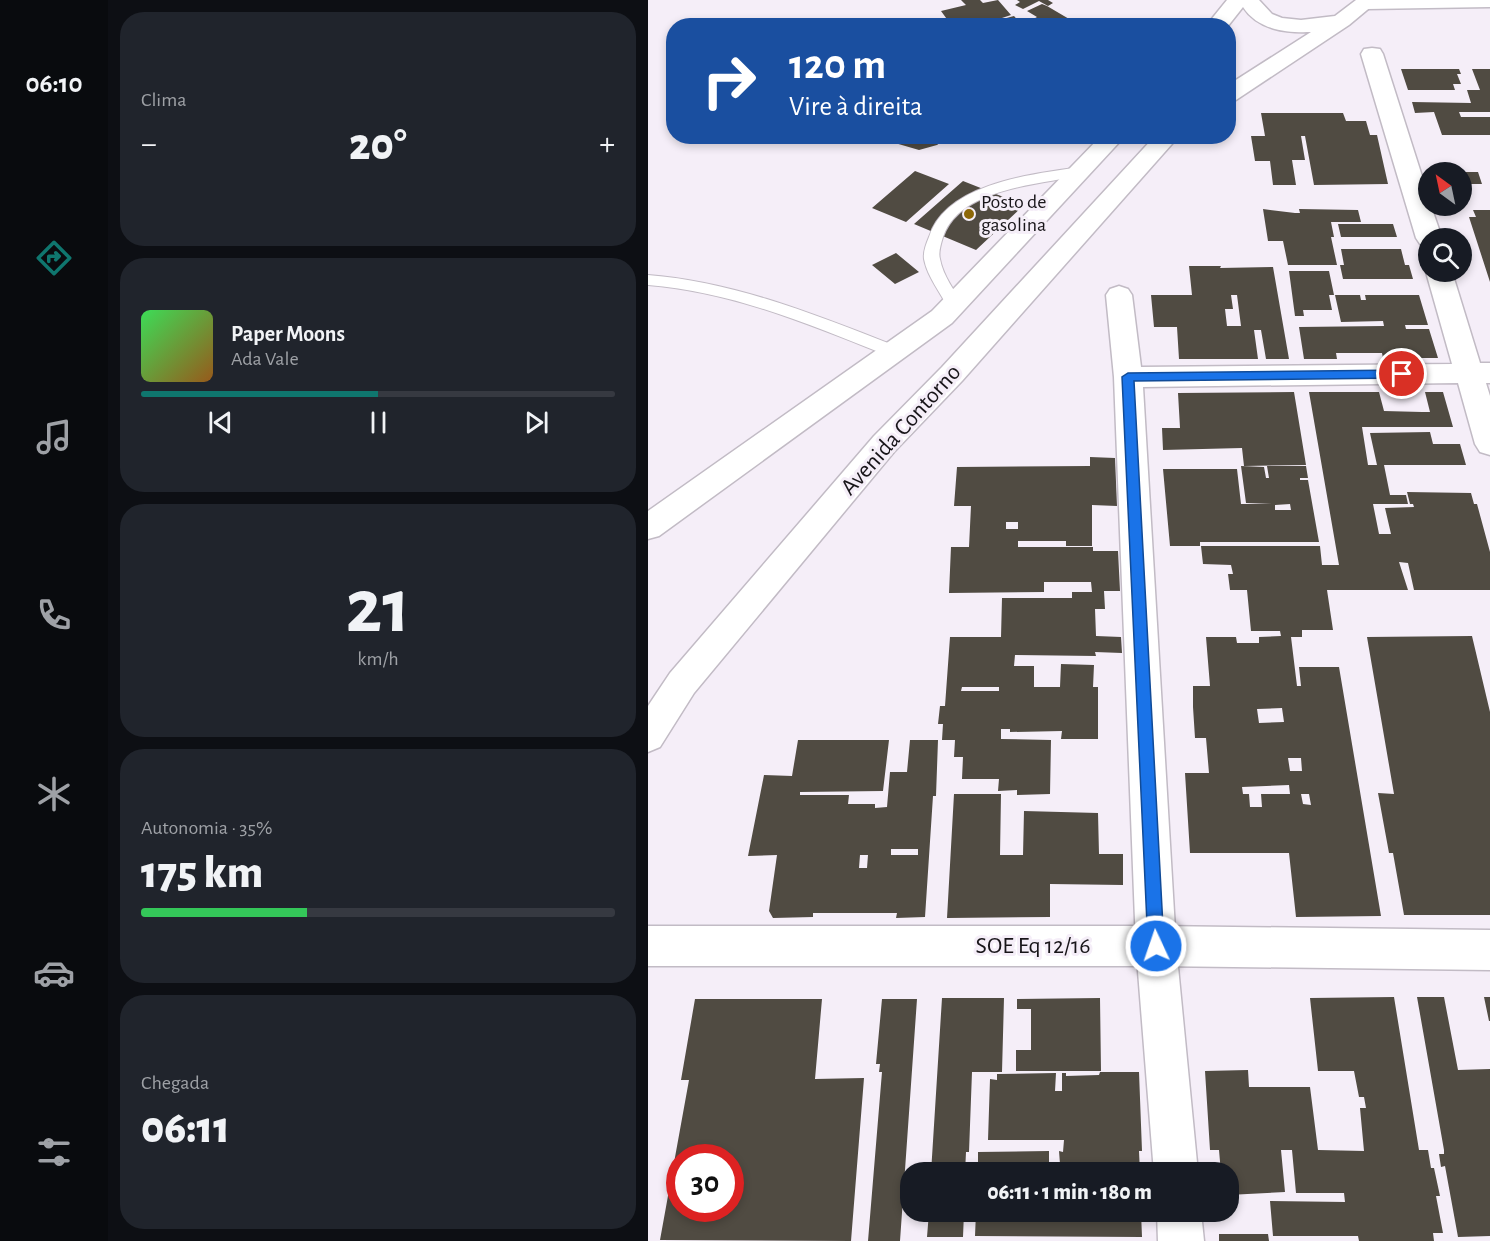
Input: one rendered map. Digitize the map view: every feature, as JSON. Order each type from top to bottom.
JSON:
[{"type":"street","points":[[1223,18],[1238,0]]},
{"type":"street","points":[[1249,0],[1253,10],[1261,16],[1290,25],[1304,27],[1342,21]]},
{"type":"street","points":[[1236,90],[1342,21],[1368,1],[1490,1]]},
{"type":"street","points":[[1372,54],[1426,228]]},
{"type":"street","name":"Avenida Contorno","points":[[648,527],[710,481],[896,352],[948,311],[1106,144]]},
{"type":"street","name":"Avenida Contorno","points":[[648,736],[682,683],[884,444],[952,374],[1161,144]]},
{"type":"street","points":[[1087,164],[1108,202]]},
{"type":"street","points":[[1443,282],[1480,373],[1490,444]]},
{"type":"street","points":[[1119,295],[1128,377],[1156,946],[1175,1162]]},
{"type":"street","points":[[948,311],[944,343],[952,374]]},
{"type":"street","points":[[1128,377],[1480,373]]},
{"type":"street","name":"SOE Eq 12/16","points":[[648,946],[1156,946],[1490,950]]},
{"type":"street","points":[[1180,1222],[1181,1241]]},
{"type":"lane","points":[[948,311],[932,259],[934,238],[944,218],[973,197],[1018,182],[1087,164]]},
{"type":"lane","points":[[648,280],[683,281],[745,295],[896,352]]},
{"type":"building","points":[[961,0],[980,0],[983,3],[998,0],[1011,15],[1002,18],[946,18],[941,11],[966,5]]},
{"type":"building","points":[[1017,0],[1048,0],[1053,3],[1048,6],[1039,1],[1023,9],[1015,5],[1020,2]]},
{"type":"building","points":[[1042,4],[1067,18],[1035,18],[1037,17],[1027,11]]},
{"type":"building","points":[[1401,69],[1459,69],[1461,74],[1457,74],[1461,84],[1453,84],[1455,90],[1408,90]]},
{"type":"building","points":[[1472,69],[1490,69],[1490,112],[1459,112],[1461,117],[1490,117],[1490,135],[1442,135],[1434,112],[1415,113],[1412,102],[1471,103],[1467,90],[1480,90]]},
{"type":"building","points":[[1261,113],[1343,113],[1346,121],[1366,121],[1370,135],[1377,135],[1388,184],[1314,185],[1305,136],[1301,136],[1305,160],[1292,160],[1296,185],[1273,185],[1270,161],[1255,161],[1251,136],[1265,136]]},
{"type":"building","points":[[898,144],[938,144],[919,150]]},
{"type":"building","points":[[915,171],[949,184],[906,222],[872,208]]},
{"type":"building","points":[[1472,172],[1478,172],[1482,184],[1472,184]]},
{"type":"building","name":"Posto de gasolina","points":[[963,181],[1024,205],[976,250],[914,224]]},
{"type":"building","points":[[1263,209],[1295,213],[1300,213],[1299,209],[1358,210],[1361,222],[1331,222],[1334,237],[1331,237],[1337,265],[1288,265],[1283,241],[1268,241]]},
{"type":"building","points":[[1473,210],[1490,210],[1490,282],[1469,217],[1476,217]]},
{"type":"building","points":[[1338,224],[1393,224],[1397,237],[1341,237]]},
{"type":"building","points":[[1341,249],[1401,249],[1405,265],[1409,265],[1413,279],[1343,279],[1340,265],[1344,265]]},
{"type":"building","points":[[896,253],[919,272],[895,284],[872,265]]},
{"type":"building","points":[[1189,266],[1273,267],[1289,359],[1266,359],[1261,330],[1254,330],[1258,359],[1179,359],[1177,327],[1154,327],[1151,295],[1192,295]],"holes":[[[1231,295],[1237,295],[1241,326],[1227,326],[1225,309],[1233,309]]]},
{"type":"building","points":[[1289,271],[1329,271],[1334,295],[1329,295],[1332,310],[1303,310],[1304,316],[1295,316]]},
{"type":"building","points":[[1335,295],[1360,295],[1361,300],[1366,300],[1365,295],[1419,295],[1428,325],[1405,325],[1406,329],[1429,329],[1438,358],[1383,358],[1382,353],[1336,353],[1337,359],[1304,359],[1299,327],[1384,326],[1383,321],[1341,322]]},
{"type":"building","points":[[1294,392],[1306,465],[1244,466],[1242,448],[1163,450],[1162,428],[1180,428],[1178,393]]},
{"type":"building","points":[[1309,392],[1379,392],[1384,411],[1430,412],[1425,392],[1443,392],[1453,427],[1362,427],[1368,465],[1377,465],[1370,433],[1430,432],[1433,444],[1460,444],[1466,465],[1384,465],[1390,495],[1406,495],[1408,504],[1373,504],[1379,534],[1391,534],[1385,508],[1414,507],[1410,504],[1407,492],[1471,493],[1474,504],[1477,504],[1490,552],[1490,590],[1414,590],[1408,563],[1399,562],[1408,590],[1327,590],[1333,630],[1302,630],[1302,637],[1291,637],[1297,686],[1301,686],[1299,667],[1339,667],[1381,916],[1296,917],[1289,853],[1190,853],[1185,773],[1209,773],[1206,738],[1195,738],[1193,707],[1193,686],[1210,686],[1206,637],[1236,637],[1237,643],[1259,643],[1259,637],[1281,636],[1280,631],[1251,631],[1247,590],[1230,590],[1228,574],[1233,574],[1231,565],[1203,564],[1201,546],[1320,546],[1322,565],[1339,565]],"holes":[[[1282,708],[1284,722],[1259,723],[1257,709]],[[1288,758],[1301,758],[1302,771],[1290,771]],[[1289,785],[1290,794],[1261,794],[1262,807],[1250,807],[1249,794],[1243,794],[1242,787]],[[1301,794],[1309,794],[1311,805],[1303,804]]]},
{"type":"building","points":[[1090,457],[1115,458],[1117,506],[1092,505],[1092,546],[1066,546],[1066,541],[1018,541],[1018,547],[1093,547],[1093,551],[1118,551],[1120,591],[1104,591],[1105,609],[1095,609],[1096,636],[1121,637],[1122,653],[1095,652],[1096,656],[1015,655],[1014,666],[1034,666],[1034,687],[1060,687],[1061,664],[1094,665],[1093,687],[1098,687],[1098,739],[1061,739],[1062,731],[1010,732],[1010,729],[1001,729],[1001,739],[1051,740],[1050,794],[1017,795],[1017,790],[998,791],[999,779],[962,779],[963,757],[954,757],[955,740],[942,740],[943,724],[938,724],[940,706],[945,706],[950,637],[1001,637],[1002,598],[1072,598],[1072,592],[1092,592],[1091,582],[1044,582],[1044,592],[949,593],[951,547],[969,547],[971,506],[954,506],[957,467],[1090,466]],"holes":[[[1006,522],[1018,522],[1018,529],[1006,529]],[[962,687],[999,687],[999,691],[961,691]]]},
{"type":"building","points":[[1241,466],[1264,467],[1266,478],[1269,478],[1267,466],[1306,466],[1308,478],[1300,478],[1300,480],[1308,480],[1319,542],[1200,542],[1200,546],[1170,546],[1163,469],[1237,469],[1241,504],[1272,504],[1246,503]],"holes":[[[1290,504],[1291,510],[1275,510],[1275,505]]]},
{"type":"building","points":[[1472,636],[1490,712],[1490,915],[1404,915],[1393,853],[1389,853],[1378,793],[1394,794],[1367,637]]},
{"type":"building","points":[[798,740],[889,740],[883,791],[800,792],[800,795],[849,795],[848,804],[875,804],[875,808],[887,807],[890,772],[907,772],[910,740],[938,740],[936,796],[933,796],[925,917],[896,918],[897,913],[813,913],[813,917],[773,918],[769,911],[777,855],[748,856],[764,775],[792,776]],"holes":[[[891,849],[918,849],[918,855],[891,855]],[[860,855],[868,855],[867,868],[859,868]]]},
{"type":"building","points":[[954,794],[1001,794],[1000,855],[1023,855],[1024,811],[1098,813],[1099,854],[1123,854],[1123,885],[1050,884],[1050,917],[947,918]]},
{"type":"building","points":[[1394,997],[1419,1150],[1428,1150],[1440,1196],[1436,1196],[1443,1233],[1433,1233],[1434,1241],[1359,1241],[1358,1236],[1273,1236],[1270,1201],[1345,1202],[1344,1193],[1296,1193],[1292,1150],[1281,1150],[1285,1192],[1239,1194],[1239,1162],[1220,1162],[1219,1150],[1210,1150],[1205,1071],[1248,1070],[1249,1087],[1310,1087],[1318,1150],[1364,1151],[1360,1108],[1366,1108],[1364,1097],[1359,1097],[1354,1071],[1318,1071],[1310,998]]},
{"type":"building","points":[[1417,997],[1444,997],[1458,1070],[1490,1069],[1490,1236],[1458,1237],[1445,1166],[1441,1167],[1439,1154],[1444,1154],[1444,1150]]},
{"type":"building","points":[[1484,997],[1490,997],[1490,1021],[1489,1021]]},
{"type":"building","points":[[942,998],[1004,998],[1002,1072],[972,1072],[969,1152],[966,1152],[966,1162],[932,1162]]},
{"type":"building","points":[[1100,998],[1101,1071],[1016,1071],[1016,1050],[1031,1050],[1031,1009],[1017,1009],[1017,999]]},
{"type":"building","points":[[695,999],[822,999],[815,1079],[864,1078],[851,1241],[660,1240],[666,1207],[666,1222],[744,1222],[744,1144],[677,1144],[689,1080],[681,1080]]},
{"type":"building","points":[[882,999],[917,999],[906,1162],[900,1162],[900,1241],[868,1241],[882,1072],[879,1072],[880,1064],[876,1064]]},
{"type":"building","points":[[1100,1072],[1139,1072],[1142,1151],[1139,1151],[1140,1162],[1060,1162],[1059,1151],[1063,1152],[1064,1140],[988,1140],[990,1079],[997,1080],[997,1074],[1056,1073],[1055,1091],[1062,1091],[1062,1073],[1066,1073],[1066,1076],[1099,1075]]},
{"type":"building","points":[[1049,1151],[1049,1162],[978,1162],[978,1152]]},
{"type":"building","points":[[928,1222],[964,1222],[963,1237],[927,1237]]},
{"type":"building","points":[[976,1222],[1141,1222],[1142,1237],[975,1236]]},
{"type":"building","points":[[1219,1234],[1268,1234],[1269,1241],[1219,1241]]},
{"type":"place","name":"Posto de gasolina","points":[[969,214]]},
{"type":"route","points":[[1156,946],[1128,377],[1402,374]]}]
